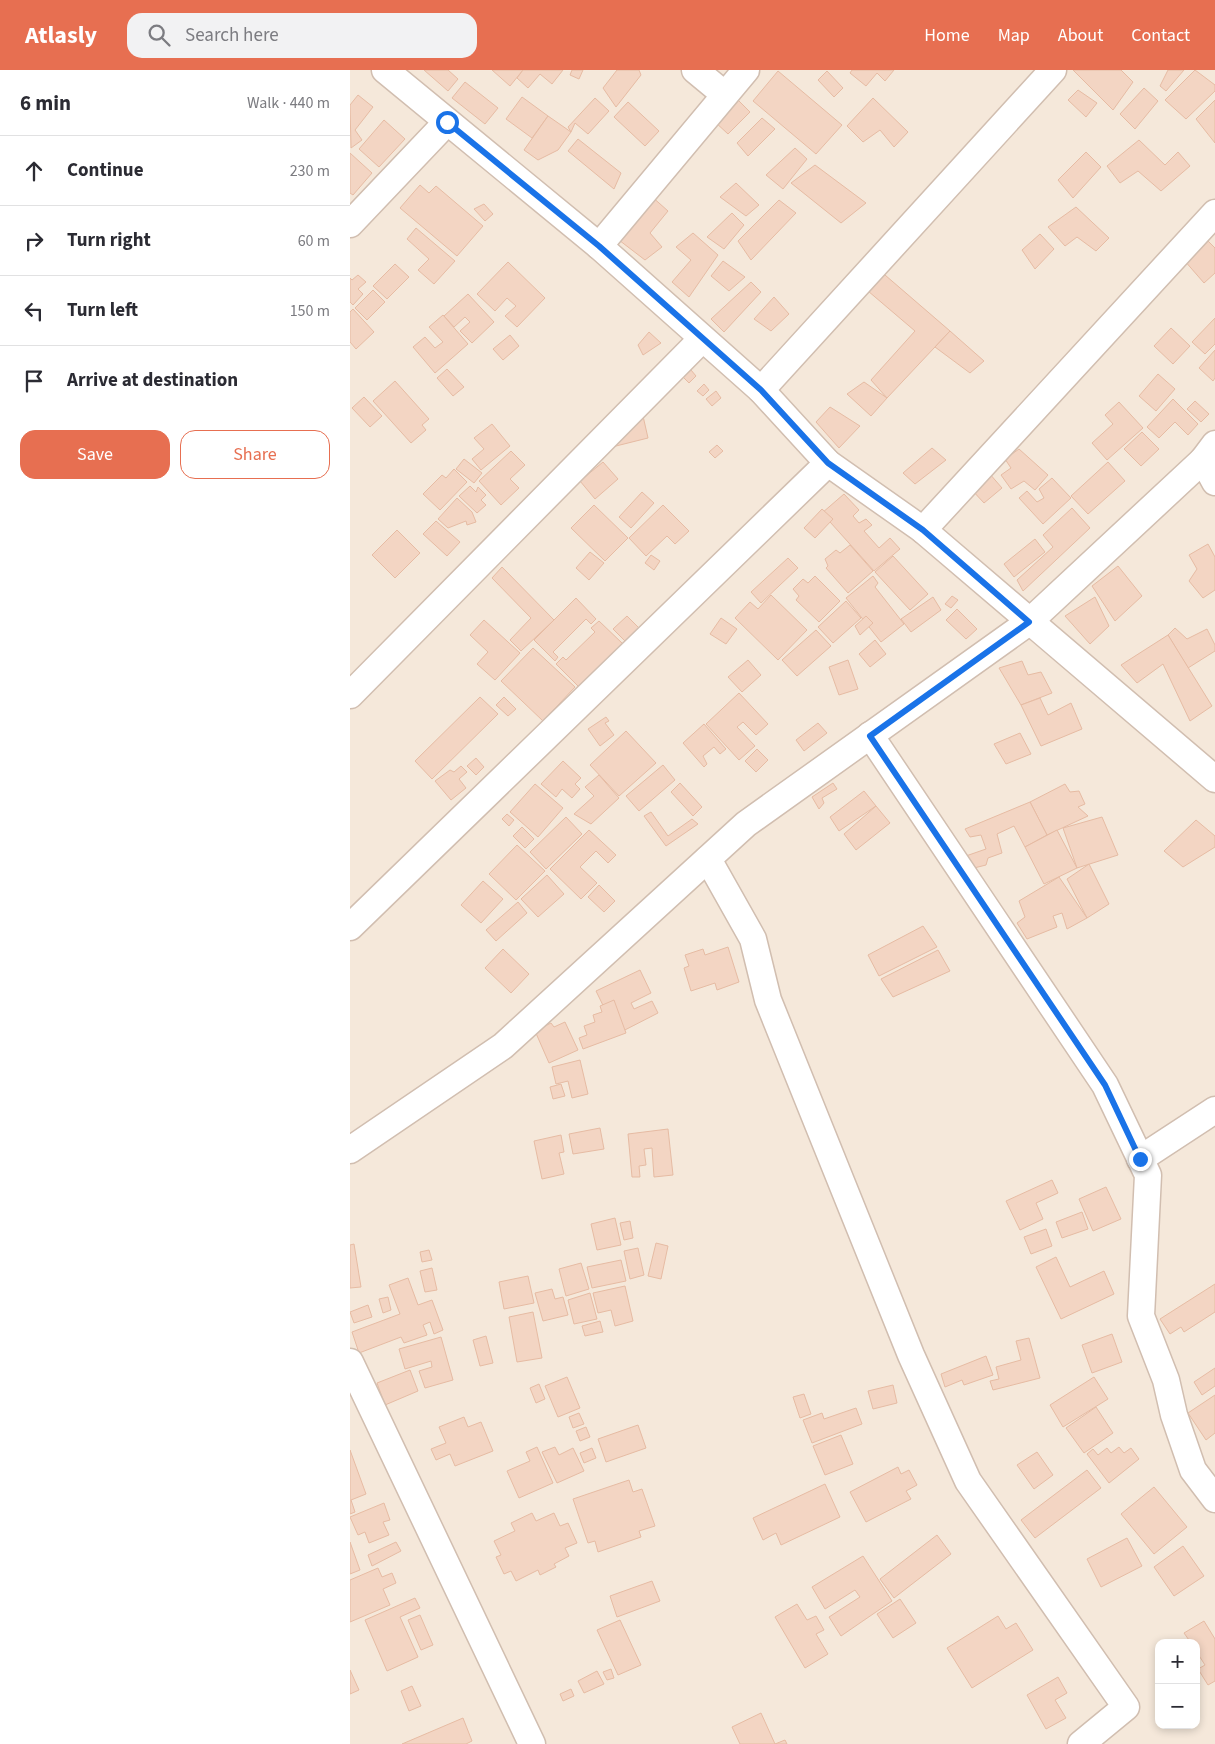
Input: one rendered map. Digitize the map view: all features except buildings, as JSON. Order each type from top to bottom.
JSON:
[{"type":"street","points":[[385,70],[599,246],[761,390],[828,463],[923,530],[1215,779]]},
{"type":"street","points":[[696,70],[724,94]]},
{"type":"street","points":[[599,246],[724,94],[746,70]]},
{"type":"street","points":[[761,390],[1053,70]]},
{"type":"street","points":[[350,224],[447,122]]},
{"type":"street","points":[[923,530],[1215,213]]},
{"type":"street","points":[[350,695],[702,339]]},
{"type":"street","points":[[350,1150],[503,1046],[746,824],[1029,622],[1211,462]]},
{"type":"street","points":[[350,928],[828,463]]},
{"type":"street","points":[[870,736],[1105,1085],[1148,1175],[1141,1316],[1166,1380],[1174,1415],[1193,1470],[1215,1499]]},
{"type":"street","points":[[708,859],[753,939],[768,1000],[911,1355],[968,1481],[1126,1707],[1081,1744]]},
{"type":"street","points":[[1140,1159],[1215,1110]]},
{"type":"street","points":[[350,1362],[532,1744]]},
{"type":"shaded area","points":[[350,70],[1215,70],[1215,1744],[350,1744]]},
{"type":"route","points":[[447,122],[599,246],[761,390],[828,463],[923,530],[1029,622],[870,736],[1105,1085],[1140,1159]]}]
